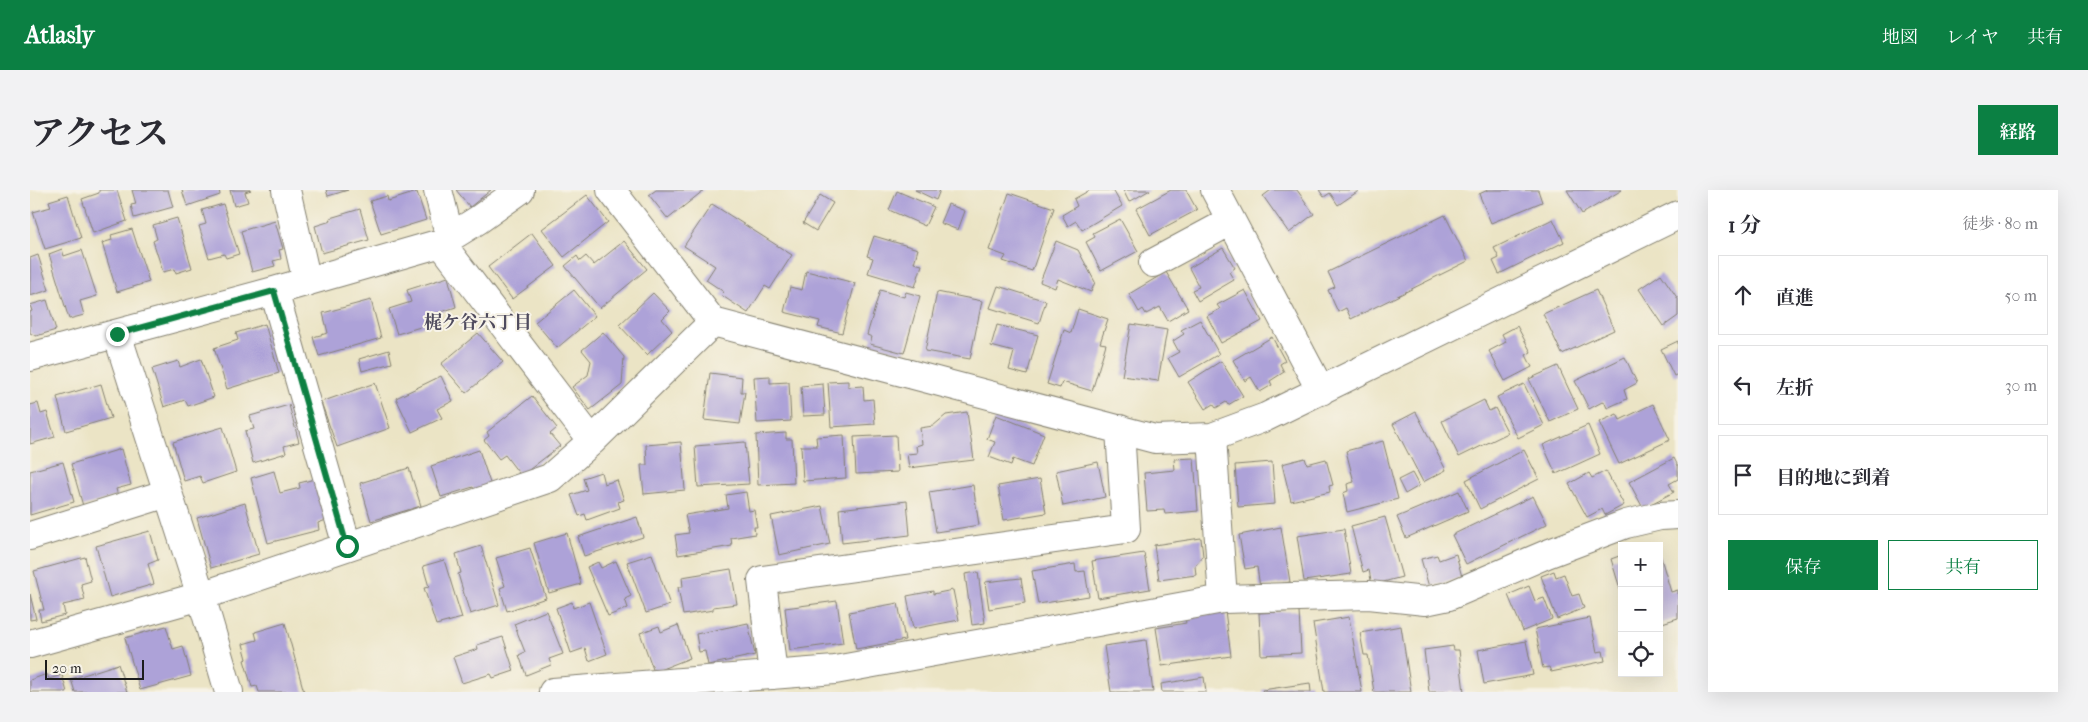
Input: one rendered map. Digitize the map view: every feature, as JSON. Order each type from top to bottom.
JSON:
[{"type":"street","points":[[286,190],[307,282]]},
{"type":"street","points":[[438,190],[446,241],[592,441]]},
{"type":"street","points":[[30,358],[307,282],[446,241],[520,190]]},
{"type":"street","points":[[611,190],[712,322],[1155,439],[1212,437],[1266,417],[1678,215]]},
{"type":"street","points":[[1215,190],[1321,391]]},
{"type":"street","points":[[1153,263],[1231,221]]},
{"type":"street","points":[[274,291],[347,546]]},
{"type":"street","points":[[30,644],[201,596],[550,478],[592,441],[712,322]]},
{"type":"street","points":[[117,334],[201,596],[229,692]]},
{"type":"street","points":[[773,676],[762,580],[1126,529],[1120,429]]},
{"type":"street","points":[[1212,437],[1222,599]]},
{"type":"street","points":[[30,536],[168,493]]},
{"type":"street","points":[[553,692],[835,670],[1222,599],[1369,596],[1425,601],[1449,596],[1547,554],[1626,524],[1660,516],[1678,515]]},
{"type":"building","points":[[99,190],[117,190],[127,221],[93,233],[82,199],[99,193]]},
{"type":"building","points":[[132,190],[168,190],[173,207],[134,218],[131,205],[136,204]]},
{"type":"building","points":[[182,190],[219,190],[220,195],[187,206]]},
{"type":"building","points":[[230,190],[251,190],[245,192],[248,202],[234,206]]},
{"type":"building","points":[[326,190],[348,190],[328,196]]},
{"type":"building","points":[[456,190],[491,190],[470,207]]},
{"type":"building","points":[[656,190],[704,190],[668,219],[649,195]]},
{"type":"building","points":[[915,190],[940,190],[936,200]]},
{"type":"building","points":[[1090,190],[1113,190],[1122,206],[1082,230],[1076,221],[1068,226],[1062,215],[1077,206],[1074,199]]},
{"type":"building","points":[[1123,190],[1150,190],[1129,202]]},
{"type":"building","points":[[1171,190],[1186,190],[1197,210],[1150,235],[1136,209]]},
{"type":"building","points":[[1271,190],[1297,190],[1314,214],[1289,233],[1263,196]]},
{"type":"building","points":[[1319,190],[1360,190],[1338,205],[1330,193],[1324,197]]},
{"type":"building","points":[[1488,190],[1538,190],[1542,202],[1491,223],[1479,194]]},
{"type":"building","points":[[1567,190],[1622,190],[1582,214]]},
{"type":"building","points":[[897,191],[934,207],[925,226],[889,210]]},
{"type":"building","points":[[417,192],[426,220],[381,234],[370,201],[387,196],[388,201]]},
{"type":"building","points":[[1009,193],[1054,208],[1032,271],[1003,261],[1006,256],[989,250]]},
{"type":"building","points":[[68,195],[81,238],[45,249],[33,212],[51,207],[49,201]]},
{"type":"building","points":[[587,195],[608,222],[564,257],[542,229]]},
{"type":"building","points":[[820,195],[833,203],[816,231],[803,223]]},
{"type":"building","points":[[223,204],[239,254],[226,258],[224,254],[209,258],[199,226],[206,224],[202,210]]},
{"type":"building","points":[[712,204],[792,255],[770,289],[765,286],[748,313],[721,295],[724,292],[706,280],[715,266],[684,246]]},
{"type":"building","points":[[948,204],[965,211],[958,230],[940,223]]},
{"type":"building","points":[[360,209],[369,240],[322,253],[315,226],[331,221],[330,218]]},
{"type":"building","points":[[1445,215],[1468,261],[1351,319],[1346,308],[1338,312],[1328,290],[1335,287],[1328,272]]},
{"type":"building","points":[[177,218],[192,268],[176,273],[175,269],[163,272],[153,241],[157,239],[153,225]]},
{"type":"building","points":[[1120,219],[1138,251],[1101,271],[1086,242],[1095,237],[1093,233]]},
{"type":"building","points":[[1553,219],[1564,242],[1499,274],[1493,261],[1499,258],[1494,248]]},
{"type":"building","points":[[275,221],[283,249],[279,250],[281,259],[273,261],[275,266],[252,272],[241,231]]},
{"type":"building","points":[[132,229],[149,282],[117,292],[102,243],[112,240],[111,235]]},
{"type":"building","points":[[532,233],[556,266],[512,299],[488,267]]},
{"type":"building","points":[[874,236],[918,249],[914,263],[922,265],[915,287],[868,273],[873,258],[867,256]]},
{"type":"building","points":[[624,241],[647,269],[600,308],[565,266],[577,256],[580,261],[586,256],[594,265]]},
{"type":"building","points":[[1056,241],[1078,250],[1095,282],[1091,292],[1058,279],[1055,288],[1040,282]]},
{"type":"building","points":[[1223,248],[1235,268],[1229,272],[1234,280],[1198,301],[1192,290],[1199,287],[1189,268]]},
{"type":"building","points":[[62,249],[64,256],[82,250],[97,296],[80,301],[84,315],[69,319],[49,254]]},
{"type":"building","points":[[38,255],[49,290],[30,296],[30,258]]},
{"type":"building","points":[[806,271],[855,283],[842,333],[818,327],[820,321],[784,312],[790,287],[802,290]]},
{"type":"building","points":[[1166,272],[1188,309],[1168,321],[1160,307],[1146,314],[1143,309],[1139,312],[1129,294]]},
{"type":"building","points":[[1661,274],[1678,299],[1678,316],[1664,326],[1639,289]]},
{"type":"building","points":[[448,277],[456,307],[435,314],[437,322],[397,334],[389,309],[411,302],[407,290]]},
{"type":"building","points":[[998,286],[1046,301],[1039,323],[990,308]]},
{"type":"building","points":[[574,290],[595,316],[557,348],[535,322]]},
{"type":"building","points":[[880,290],[904,297],[906,292],[920,296],[904,353],[870,344],[872,337],[867,335]]},
{"type":"building","points":[[1245,290],[1262,321],[1221,343],[1207,316],[1220,309],[1217,305]]},
{"type":"building","points":[[1596,290],[1614,330],[1562,354],[1543,314]]},
{"type":"building","points":[[937,292],[982,301],[970,359],[925,351]]},
{"type":"building","points":[[653,293],[670,311],[662,319],[672,331],[647,355],[619,325]]},
{"type":"building","points":[[47,300],[56,330],[36,336],[30,333],[30,312],[32,311],[30,305]]},
{"type":"building","points":[[371,300],[381,338],[319,356],[313,337],[328,333],[323,313]]},
{"type":"building","points":[[1078,309],[1108,319],[1100,343],[1106,344],[1092,391],[1062,382],[1060,388],[1047,384],[1064,330],[1071,333]]},
{"type":"building","points":[[1200,320],[1219,354],[1179,377],[1168,358],[1179,352],[1173,341],[1184,334],[1181,330]]},
{"type":"building","points":[[265,324],[279,373],[227,389],[214,348],[238,340],[236,333]]},
{"type":"building","points":[[1131,324],[1167,330],[1158,381],[1122,376]]},
{"type":"building","points":[[997,325],[1038,335],[1027,375],[1009,370],[1014,352],[991,346]]},
{"type":"building","points":[[1517,326],[1531,352],[1526,355],[1532,367],[1505,381],[1489,351],[1506,342],[1502,334]]},
{"type":"building","points":[[603,332],[624,357],[622,385],[590,410],[572,387],[588,375],[591,361],[582,350]]},
{"type":"building","points":[[478,333],[503,362],[466,393],[441,364]]},
{"type":"building","points":[[1272,337],[1285,361],[1280,364],[1284,372],[1270,381],[1272,385],[1260,392],[1251,377],[1245,381],[1233,360]]},
{"type":"building","points":[[1678,341],[1678,374],[1674,376],[1661,349]]},
{"type":"building","points":[[389,350],[392,363],[362,371],[359,359]]},
{"type":"building","points":[[1625,357],[1637,383],[1624,390],[1627,399],[1607,408],[1604,401],[1589,409],[1575,381]]},
{"type":"building","points":[[201,359],[214,397],[188,406],[185,400],[164,407],[152,369],[178,361],[180,367]]},
{"type":"building","points":[[1221,361],[1243,396],[1228,405],[1226,402],[1216,408],[1213,404],[1205,409],[1188,382]]},
{"type":"building","points":[[1558,366],[1578,409],[1550,422],[1529,379]]},
{"type":"building","points":[[710,373],[742,377],[741,392],[745,392],[740,424],[704,420]]},
{"type":"building","points":[[441,376],[453,401],[437,409],[442,418],[412,432],[396,398]]},
{"type":"building","points":[[770,376],[770,383],[789,382],[791,421],[757,423],[754,377]]},
{"type":"building","points":[[848,381],[848,387],[863,386],[864,400],[873,399],[875,424],[831,427],[828,382]]},
{"type":"building","points":[[375,383],[390,428],[337,447],[321,402]]},
{"type":"building","points":[[101,384],[111,418],[66,431],[57,397]]},
{"type":"building","points":[[823,384],[825,415],[803,416],[801,386]]},
{"type":"building","points":[[1524,384],[1544,425],[1518,438],[1497,397]]},
{"type":"building","points":[[532,396],[557,428],[550,434],[560,446],[521,476],[505,455],[499,459],[484,440],[489,436],[487,432]]},
{"type":"building","points":[[1484,400],[1489,411],[1495,408],[1508,433],[1459,457],[1442,421]]},
{"type":"building","points":[[38,403],[41,414],[47,412],[55,437],[30,444],[30,405]]},
{"type":"building","points":[[1653,404],[1670,440],[1619,464],[1599,422],[1617,414],[1620,420]]},
{"type":"building","points":[[289,405],[299,442],[284,446],[286,453],[253,463],[245,431],[254,429],[250,416]]},
{"type":"building","points":[[967,412],[974,460],[909,468],[907,454],[917,453],[916,446],[922,444],[920,428],[933,426],[946,415]]},
{"type":"building","points":[[1416,412],[1446,470],[1423,482],[1393,424]]},
{"type":"building","points":[[996,415],[1044,434],[1032,466],[1013,459],[1011,465],[989,457],[995,442],[987,439]]},
{"type":"building","points":[[1588,425],[1600,454],[1556,474],[1543,445]]},
{"type":"building","points":[[223,427],[236,472],[203,483],[200,476],[184,481],[173,442]]},
{"type":"building","points":[[786,433],[786,439],[792,439],[794,483],[758,485],[756,435]]},
{"type":"building","points":[[844,435],[846,478],[803,481],[801,446],[817,446],[816,437]]},
{"type":"building","points":[[896,435],[898,472],[856,474],[854,437]]},
{"type":"building","points":[[1383,441],[1398,499],[1347,512],[1343,493],[1348,491],[1347,484],[1354,482],[1346,451]]},
{"type":"building","points":[[681,442],[685,490],[644,494],[641,465],[647,465],[646,445]]},
{"type":"building","points":[[745,442],[749,484],[698,487],[695,446]]},
{"type":"building","points":[[121,449],[131,485],[116,489],[118,496],[83,506],[71,464]]},
{"type":"building","points":[[479,450],[491,486],[474,491],[473,487],[441,497],[431,466]]},
{"type":"building","points":[[1524,450],[1539,479],[1480,509],[1466,480]]},
{"type":"building","points":[[1194,458],[1198,511],[1165,514],[1164,510],[1147,511],[1144,473],[1175,470],[1174,459]]},
{"type":"building","points":[[1305,458],[1307,464],[1326,459],[1333,485],[1329,486],[1330,492],[1291,501],[1282,464]]},
{"type":"building","points":[[1674,458],[1678,466],[1678,479],[1669,484],[1674,492],[1643,508],[1629,482]]},
{"type":"building","points":[[63,462],[74,502],[30,515],[30,471]]},
{"type":"building","points":[[1098,462],[1105,497],[1063,506],[1056,471]]},
{"type":"building","points":[[1272,462],[1275,504],[1238,507],[1235,465]]},
{"type":"building","points":[[409,468],[421,506],[371,521],[360,483]]},
{"type":"building","points":[[274,471],[280,493],[300,488],[299,483],[319,478],[329,519],[318,523],[319,530],[268,543],[251,478]]},
{"type":"building","points":[[1606,471],[1624,505],[1605,515],[1602,509],[1587,517],[1569,484],[1589,473],[1592,478]]},
{"type":"building","points":[[601,472],[604,484],[617,480],[624,500],[618,502],[620,508],[587,520],[585,514],[579,516],[571,495],[587,490],[583,478]]},
{"type":"building","points":[[1412,473],[1419,486],[1405,494],[1398,480]]},
{"type":"building","points":[[1040,479],[1046,513],[1004,520],[998,486]]},
{"type":"building","points":[[973,485],[979,525],[936,532],[929,492]]},
{"type":"building","points":[[1459,491],[1468,511],[1406,538],[1397,517]]},
{"type":"building","points":[[746,492],[749,511],[754,510],[757,527],[754,527],[755,534],[731,538],[732,546],[678,555],[675,535],[689,533],[685,515],[728,508],[726,495]]},
{"type":"building","points":[[1533,496],[1547,524],[1466,564],[1452,535]]},
{"type":"building","points":[[907,501],[910,535],[842,543],[839,509]]},
{"type":"building","points":[[245,503],[259,554],[211,568],[197,518]]},
{"type":"building","points":[[822,506],[830,544],[779,555],[771,516]]},
{"type":"building","points":[[637,517],[643,537],[584,556],[578,537]]},
{"type":"building","points":[[1385,517],[1402,577],[1372,585],[1369,570],[1363,572],[1351,526]]},
{"type":"building","points":[[1281,527],[1290,582],[1260,587],[1257,567],[1245,569],[1239,535]]},
{"type":"building","points":[[1344,529],[1351,574],[1304,581],[1297,536]]},
{"type":"building","points":[[150,531],[158,560],[148,564],[154,584],[110,597],[96,546]]},
{"type":"building","points":[[567,533],[581,584],[549,593],[534,543]]},
{"type":"building","points":[[1201,538],[1203,556],[1195,566],[1196,575],[1159,580],[1154,545]]},
{"type":"building","points":[[481,546],[499,605],[470,614],[458,574],[461,573],[456,554]]},
{"type":"building","points":[[530,548],[546,598],[507,611],[500,588],[505,586],[496,558]]},
{"type":"building","points":[[1144,553],[1150,589],[1098,598],[1092,561]]},
{"type":"building","points":[[652,554],[670,605],[646,613],[627,562]]},
{"type":"building","points":[[1456,554],[1462,577],[1429,587],[1421,559],[1437,555],[1439,560]]},
{"type":"building","points":[[1618,556],[1618,582],[1611,559]]},
{"type":"building","points":[[85,557],[91,581],[81,584],[85,600],[63,605],[65,615],[41,621],[39,610],[44,610],[34,571]]},
{"type":"building","points":[[444,560],[462,618],[436,625],[424,588],[429,587],[423,566]]},
{"type":"building","points":[[616,561],[631,596],[625,599],[628,608],[608,616],[587,567],[598,562],[601,568]]},
{"type":"building","points":[[1075,564],[1076,572],[1085,571],[1089,596],[1038,604],[1032,571]]},
{"type":"building","points":[[1663,565],[1671,592],[1678,590],[1678,618],[1663,623]]},
{"type":"building","points":[[731,569],[737,604],[713,607],[713,610],[683,615],[678,587],[683,587],[682,577]]},
{"type":"building","points":[[1554,571],[1556,577],[1564,574],[1572,596],[1579,594],[1584,608],[1557,619],[1541,576]]},
{"type":"building","points":[[978,572],[985,623],[972,625],[965,574]]},
{"type":"building","points":[[1021,578],[1025,603],[989,609],[985,582]]},
{"type":"building","points":[[1529,586],[1535,601],[1544,598],[1552,619],[1523,631],[1508,595]]},
{"type":"building","points":[[953,590],[959,620],[913,629],[907,596],[933,591],[933,594]]},
{"type":"building","points":[[30,594],[36,619],[30,620]]},
{"type":"building","points":[[837,601],[843,643],[790,650],[785,608]]},
{"type":"building","points":[[572,602],[573,608],[589,602],[607,654],[589,661],[585,648],[571,653],[556,608]]},
{"type":"building","points":[[898,603],[905,640],[856,649],[849,612]]},
{"type":"building","points":[[546,611],[563,654],[549,659],[551,665],[526,675],[519,655],[525,652],[514,624]]},
{"type":"building","points":[[1225,611],[1231,656],[1162,666],[1156,628],[1186,623],[1185,618]]},
{"type":"building","points":[[1299,611],[1301,653],[1261,655],[1259,613]]},
{"type":"building","points":[[1349,617],[1362,692],[1324,692],[1313,623]]},
{"type":"building","points":[[1590,618],[1597,652],[1603,651],[1605,661],[1551,672],[1549,667],[1543,668],[1535,629]]},
{"type":"building","points":[[285,623],[304,692],[259,692],[257,686],[252,687],[244,660],[247,659],[243,644],[257,640],[255,632]]},
{"type":"building","points":[[748,623],[755,655],[708,665],[705,651],[699,652],[696,634]]},
{"type":"building","points":[[678,625],[690,658],[654,672],[640,633],[659,626],[661,632]]},
{"type":"building","points":[[166,626],[173,649],[183,646],[191,676],[140,690],[125,638]]},
{"type":"building","points":[[1401,626],[1411,692],[1374,692],[1368,655],[1364,655],[1360,633]]},
{"type":"building","points":[[503,637],[514,671],[493,678],[491,674],[462,683],[453,657],[478,649],[477,645]]},
{"type":"building","points":[[1146,640],[1153,692],[1111,692],[1104,646]]},
{"type":"building","points":[[1526,641],[1533,675],[1484,684],[1478,650]]},
{"type":"building","points":[[1453,646],[1454,650],[1459,650],[1464,692],[1429,692],[1424,650]]},
{"type":"building","points":[[118,664],[127,692],[75,692],[71,679]]},
{"type":"building","points":[[47,674],[49,679],[62,675],[67,692],[30,692],[30,680]]},
{"type":"building","points":[[1204,677],[1206,692],[1162,692],[1161,684]]},
{"type":"building","points":[[1310,683],[1311,692],[1263,692],[1262,690]]},
{"type":"district","name":"梶ケ谷六丁目","points":[[478,322]]},
{"type":"route","points":[[117,334],[274,291],[347,546]]}]
